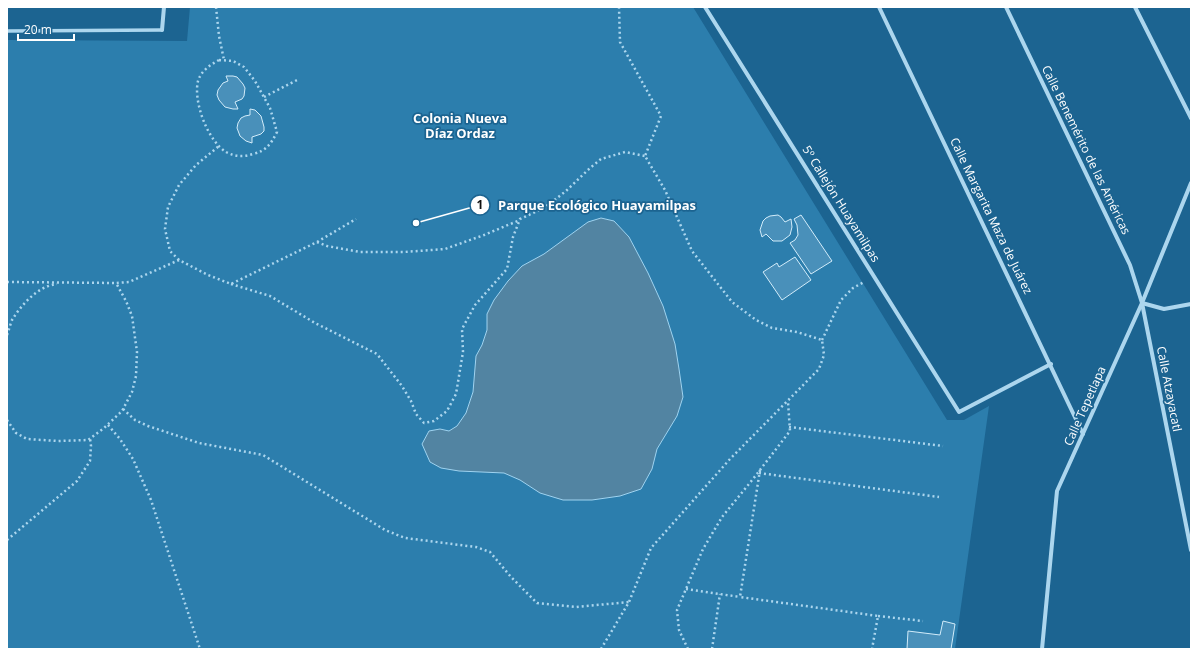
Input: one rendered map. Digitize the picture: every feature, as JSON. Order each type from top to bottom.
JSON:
[{"type":"street","points":[[7,31],[162,30],[164,7]]},
{"type":"street","name":"5º Callejón Huayamilpas","points":[[705,7],[959,412],[1051,364]]},
{"type":"street","name":"Calle Margarita Maza de Juárez","points":[[879,7],[1051,364],[1083,434]]},
{"type":"street","name":"Calle Benemérito de las Américas","points":[[1006,7],[1130,265],[1142,303]]},
{"type":"street","points":[[1135,7],[1191,118]]},
{"type":"street","name":"Calle Tepetlapa","points":[[1042,649],[1058,491],[1142,303],[1191,183]]},
{"type":"street","points":[[1142,303],[1164,309],[1191,304]]},
{"type":"street","name":"Calle Atzayacatl","points":[[1142,303],[1191,550]]},
{"type":"path","points":[[216,7],[219,36],[224,60]]},
{"type":"path","points":[[619,7],[620,42],[661,116],[645,156]]},
{"type":"path","points":[[219,60],[224,60],[233,61],[244,67],[255,81],[270,108],[276,132],[272,143],[259,152],[245,156],[226,152],[219,146],[210,134],[201,116],[197,100],[198,81],[207,67],[219,60]]},
{"type":"path","points":[[264,98],[299,79]]},
{"type":"path","points":[[219,146],[196,165],[180,185],[168,207],[165,230],[170,251],[179,260],[208,275],[270,296],[315,323],[377,354],[402,386],[411,401],[416,414],[424,423],[434,421],[447,411],[456,394],[460,378],[463,352],[462,329],[475,305],[507,269],[513,237],[520,219]]},
{"type":"path","points":[[317,242],[327,246],[360,252],[404,252],[445,249],[484,235],[544,208],[566,191],[601,159],[625,152],[645,156],[665,190],[692,251],[732,302],[756,320],[772,328],[797,332],[822,340]]},
{"type":"path","points":[[231,284],[317,242],[356,219]]},
{"type":"path","points":[[7,282],[129,282],[179,260]]},
{"type":"path","points":[[601,649],[629,602],[651,548],[730,459],[819,369],[824,355],[822,340],[841,300],[853,288],[874,276]]},
{"type":"path","points":[[7,335],[12,321],[24,304],[38,291],[52,284],[68,282]]},
{"type":"path","points":[[7,420],[16,433],[27,439],[58,441],[88,440],[108,425],[123,409],[132,392],[136,376],[137,352],[132,316],[116,283]]},
{"type":"path","points":[[688,649],[678,630],[677,610],[703,549],[722,517],[760,472],[790,431],[788,401]]},
{"type":"path","points":[[123,409],[135,420],[199,443],[263,455],[385,530],[405,538],[476,547],[490,552],[511,577],[537,603],[576,607],[629,602]]},
{"type":"path","points":[[108,425],[120,439],[133,459],[151,500],[200,649]]},
{"type":"path","points":[[789,428],[943,446]]},
{"type":"path","points":[[7,540],[77,481],[90,461],[90,438]]},
{"type":"path","points":[[760,472],[939,497]]},
{"type":"path","points":[[740,597],[760,472]]},
{"type":"path","points":[[686,589],[924,621]]},
{"type":"path","points":[[712,649],[720,594]]},
{"type":"path","points":[[872,649],[878,616]]},
{"type":"shaded area","points":[[190,7],[693,7],[947,420],[964,420],[989,406],[955,649],[7,649],[7,40],[187,41]]},
{"type":"shaded area","points":[[601,218],[614,221],[629,237],[648,273],[663,306],[675,344],[679,369],[683,397],[677,416],[657,449],[652,469],[641,489],[620,496],[592,500],[563,500],[540,493],[520,480],[504,473],[459,471],[441,468],[430,462],[422,444],[429,431],[440,429],[449,431],[457,426],[466,413],[473,392],[476,356],[482,345],[487,330],[487,314],[494,300],[508,281],[522,266],[544,254],[588,222]]},
{"type":"building","points":[[226,76],[237,77],[245,88],[242,99],[235,102],[238,109],[225,107],[217,95],[218,90],[223,83],[228,81]]},
{"type":"building","points":[[250,109],[255,110],[261,116],[264,127],[264,131],[261,134],[252,137],[252,143],[246,141],[240,136],[237,128],[241,118],[250,115]]},
{"type":"building","points":[[778,215],[785,222],[791,219],[792,227],[790,235],[782,241],[773,241],[766,234],[762,237],[760,230],[763,221],[770,216]]},
{"type":"building","points":[[801,215],[832,261],[811,274],[790,243],[795,240],[798,235],[797,225],[794,219]]},
{"type":"building","points":[[795,257],[811,280],[782,300],[763,272],[777,263],[779,267]]},
{"type":"building","points":[[943,621],[955,624],[951,649],[907,649],[908,631],[940,635]]},
{"type":"place","name":"Parque Ecológico Huayamilpas","points":[[416,223]]},
{"type":"district","name":"Colonia Nueva Díaz Ordaz","points":[[460,126]]}]
